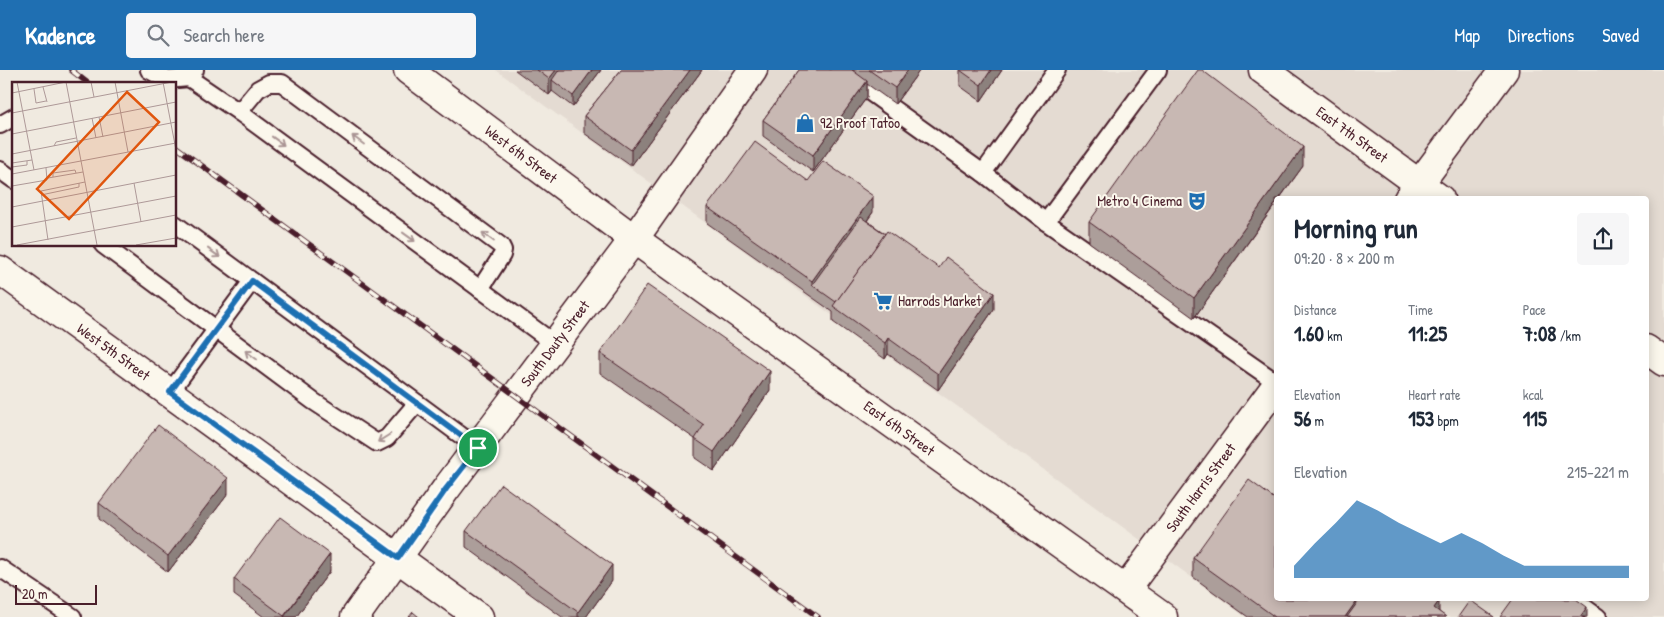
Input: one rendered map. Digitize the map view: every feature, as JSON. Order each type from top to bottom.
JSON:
[{"type":"street","name":"West 6th Street","points":[[408,70],[634,239]]},
{"type":"street","name":"South Douty Street","points":[[355,617],[446,489],[634,239],[753,70]]},
{"type":"street","name":"East 7th Street","points":[[1263,70],[1422,194]]},
{"type":"street","points":[[1422,194],[1504,70]]},
{"type":"street","name":"East 6th Street","points":[[634,239],[1163,617]]},
{"type":"street","name":"West 5th Street","points":[[0,270],[479,617]]},
{"type":"street","points":[[1649,351],[1664,362]]},
{"type":"street","name":"South Harris Street","points":[[1126,589],[1274,389]]},
{"type":"lane","points":[[149,70],[167,80],[192,74],[239,112],[555,344]]},
{"type":"lane","points":[[839,70],[983,173],[1046,222],[1274,381]]},
{"type":"lane","points":[[983,173],[1057,70]]},
{"type":"lane","points":[[1046,222],[1158,70]]},
{"type":"lane","points":[[239,112],[258,89],[269,83],[282,83],[501,246],[504,250],[502,255],[480,289]]},
{"type":"lane","points":[[0,125],[12,116]]},
{"type":"lane","points":[[0,170],[12,179]]},
{"type":"lane","points":[[176,225],[478,448]]},
{"type":"lane","points":[[104,246],[313,401],[377,443],[388,438],[417,403]]},
{"type":"lane","points":[[170,392],[252,281]]},
{"type":"lane","points":[[0,568],[73,617]]},
{"type":"lane","points":[[1576,601],[1598,617]]},
{"type":"shaded area","points":[[496,70],[1664,70],[1664,617],[1246,617]]},
{"type":"building","points":[[537,70],[556,70],[549,79]]},
{"type":"building","points":[[559,70],[592,70],[573,96],[552,80]]},
{"type":"building","points":[[621,70],[690,70],[631,150],[584,116]]},
{"type":"building","points":[[799,70],[852,70],[867,81],[813,155],[763,120]]},
{"type":"building","points":[[869,70],[908,70],[895,88]]},
{"type":"building","points":[[960,70],[991,70],[981,85]]},
{"type":"building","name":"Metro 4 Cinema","points":[[1198,70],[1202,70],[1303,147],[1194,298],[1089,222]]},
{"type":"building","points":[[755,142],[808,181],[823,161],[873,196],[812,281],[707,207]]},
{"type":"building","points":[[861,217],[885,234],[836,302],[812,285]]},
{"type":"building","points":[[887,231],[939,268],[946,257],[994,293],[938,374],[888,338],[885,343],[833,306]]},
{"type":"building","points":[[647,285],[770,371],[714,452],[695,439],[704,425],[600,353]]},
{"type":"building","points":[[158,425],[228,478],[168,556],[99,503]]},
{"type":"building","points":[[1249,480],[1274,499],[1274,601],[1357,601],[1345,617],[1275,617],[1193,558]]},
{"type":"building","points":[[501,484],[612,565],[578,612],[466,531]]},
{"type":"building","points":[[280,517],[330,554],[284,616],[234,579]]},
{"type":"building","points":[[1359,601],[1439,601],[1434,608],[1446,617],[1347,617]]},
{"type":"building","points":[[1469,601],[1471,601],[1494,617],[1458,617]]},
{"type":"building","points":[[1512,601],[1579,601],[1587,607],[1580,617],[1500,617]]},
{"type":"building","points":[[413,612],[419,617],[409,617]]},
{"type":"railway","points":[[71,70],[86,82]]},
{"type":"railway","points":[[176,147],[818,617]]},
{"type":"place","name":"92 Proof Tatoo","points":[[805,123]]},
{"type":"place","name":"Metro 4 Cinema","points":[[1197,201]]},
{"type":"place","name":"Harrods Market","points":[[883,301]]},
{"type":"route","points":[[252,281],[478,448],[446,489],[398,558],[170,392],[252,281]]}]
